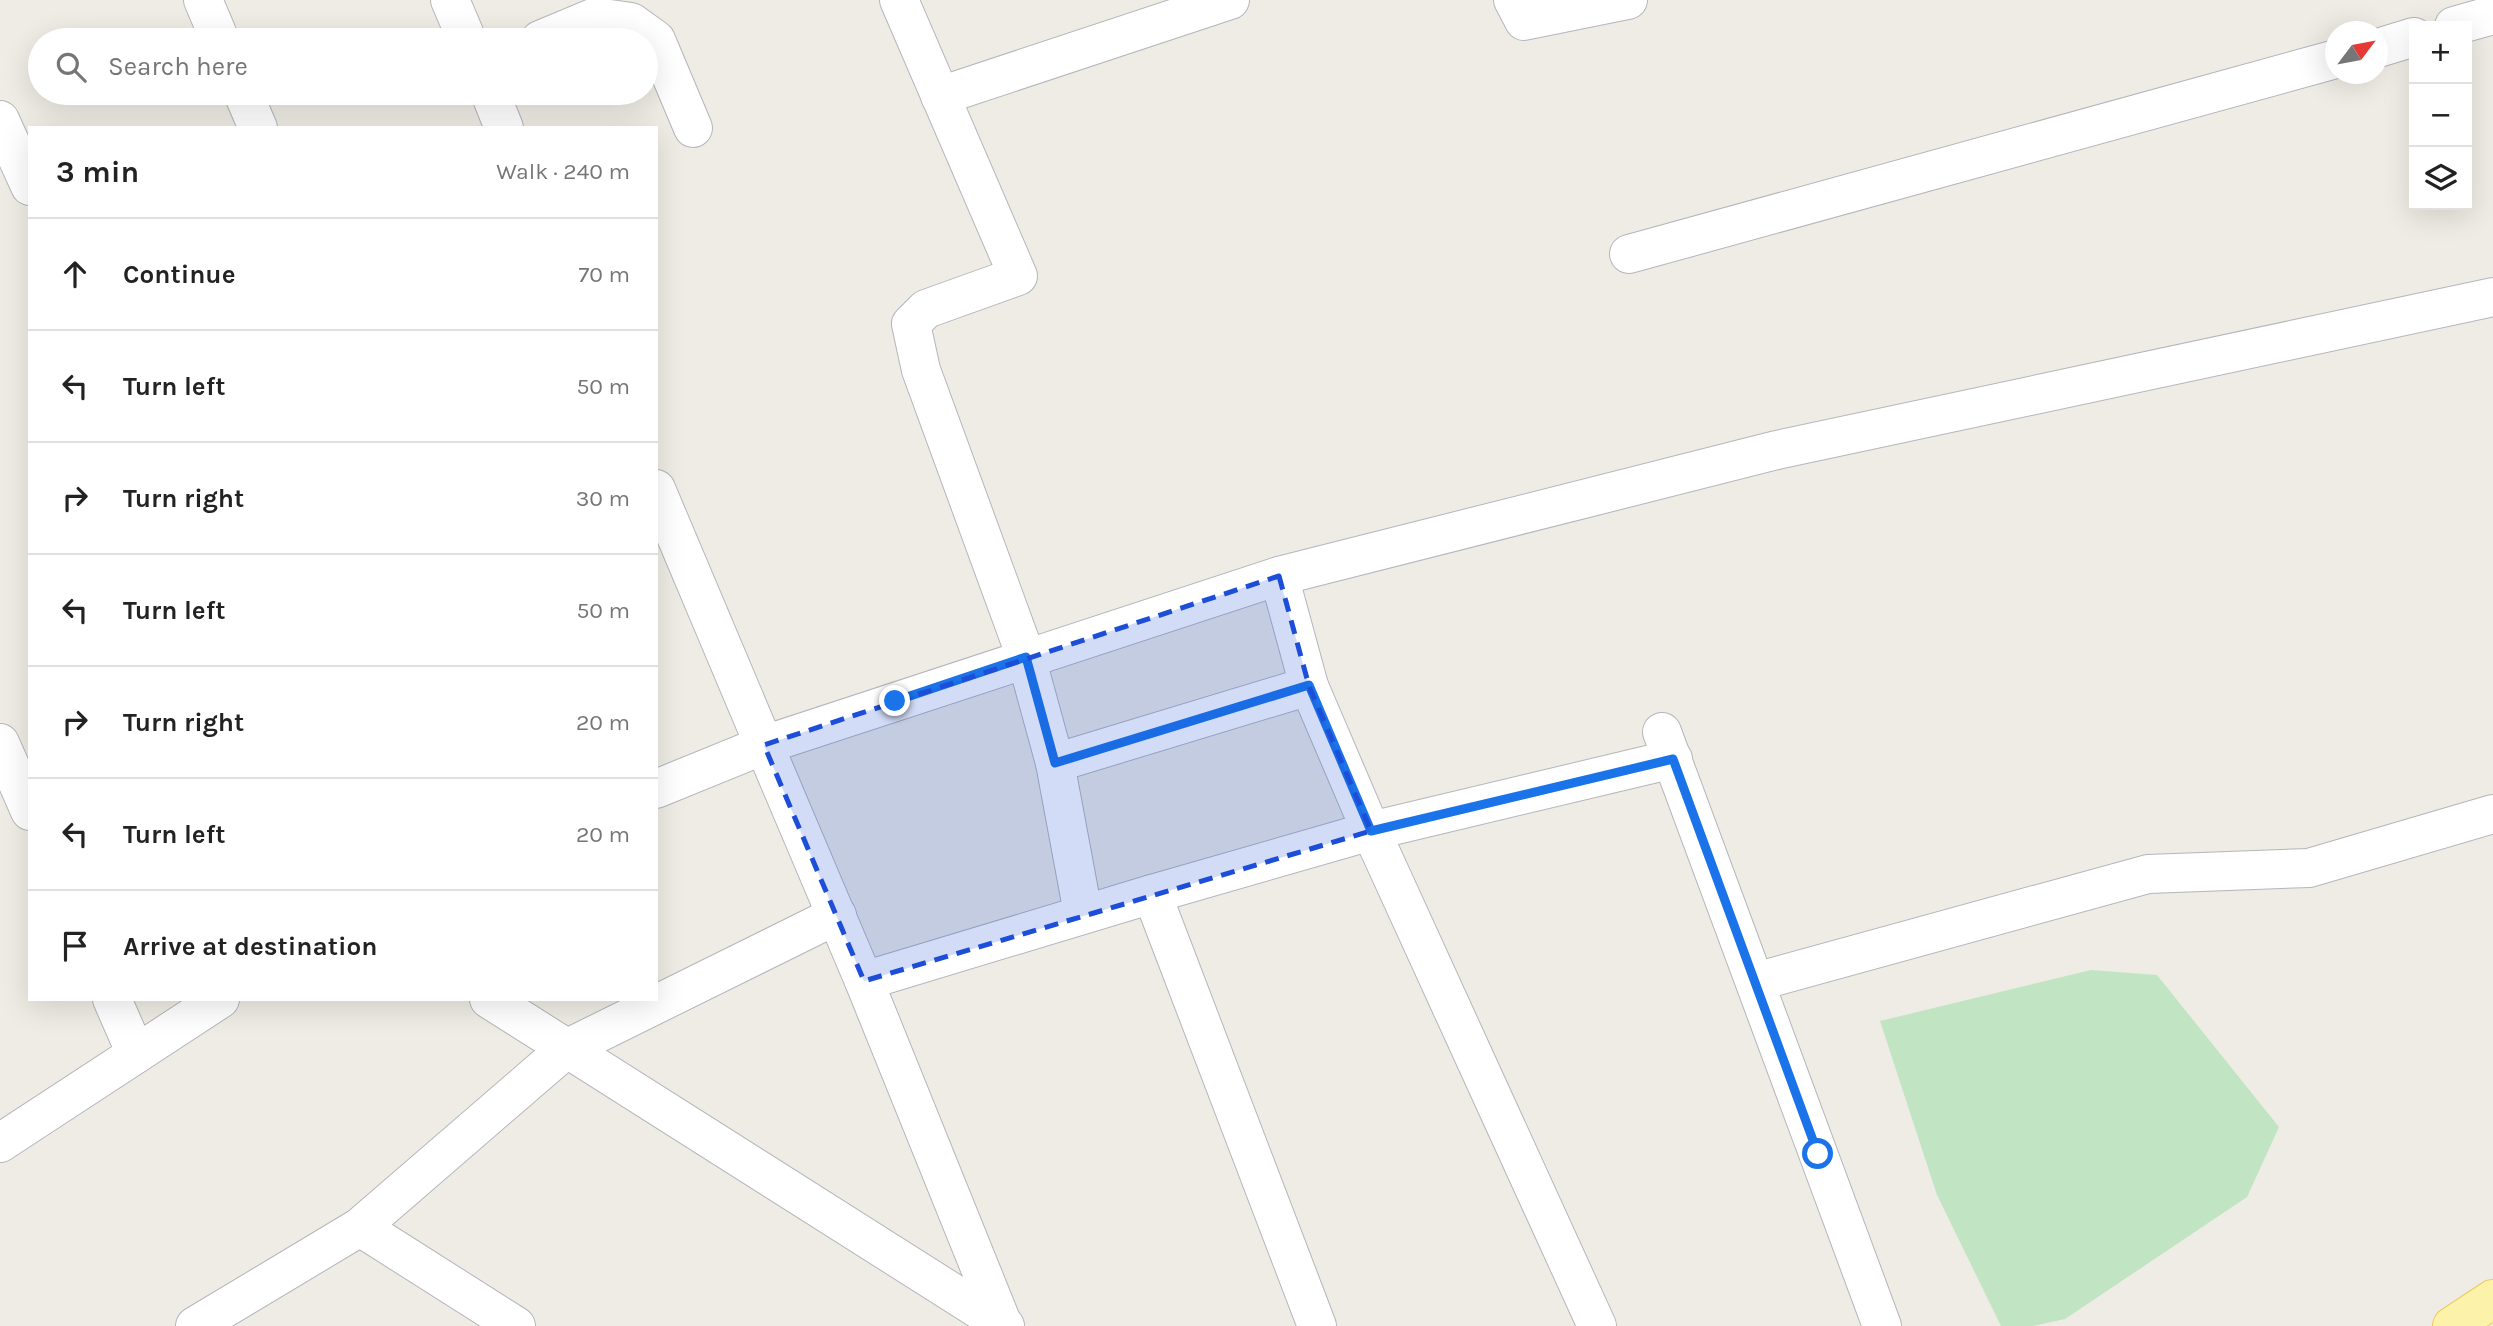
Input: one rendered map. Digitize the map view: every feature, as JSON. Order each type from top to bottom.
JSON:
[{"type":"main road","points":[[2452,1326],[2493,1299]]},
{"type":"street","points":[[203,0],[215,28]]},
{"type":"street","points":[[450,0],[462,28]]},
{"type":"street","points":[[899,0],[1018,276],[926,309],[911,324],[921,370],[1026,657],[1055,763],[1083,913]]},
{"type":"street","points":[[940,96],[1230,0]]},
{"type":"street","points":[[1513,0],[1524,21],[1628,0]]},
{"type":"street","points":[[2472,21],[2493,15]]},
{"type":"street","points":[[569,28],[595,17],[631,22],[639,28]]},
{"type":"street","points":[[2388,45],[2409,39]]},
{"type":"street","points":[[658,45],[693,128]]},
{"type":"street","points":[[1629,254],[2325,62]]},
{"type":"street","points":[[248,105],[257,126]]},
{"type":"street","points":[[495,105],[503,126]]},
{"type":"street","points":[[0,120],[28,182]]},
{"type":"street","points":[[658,788],[764,745],[1279,576],[1777,450],[2493,297]]},
{"type":"street","points":[[658,494],[837,915],[1004,1325]]},
{"type":"street","points":[[1279,576],[1309,685],[1371,831],[1597,1326]]},
{"type":"street","points":[[1055,763],[1309,685]]},
{"type":"street","points":[[0,743],[28,806]]},
{"type":"street","points":[[864,981],[1083,913],[1667,746],[1882,1326]]},
{"type":"street","points":[[1755,982],[2148,874],[2309,868],[2493,814]]},
{"type":"street","points":[[1152,894],[1317,1326]]},
{"type":"street","points":[[195,1326],[360,1227],[566,1049],[837,915]]},
{"type":"street","points":[[113,1001],[136,1054]]},
{"type":"street","points":[[0,1143],[216,1001]]},
{"type":"street","points":[[492,1001],[1004,1325]]},
{"type":"street","points":[[360,1227],[516,1326]]},
{"type":"highlighted area","points":[[1279,576],[1309,686],[1371,831],[864,981],[764,745]]},
{"type":"green space","points":[[2091,970],[2157,975],[2279,1127],[2247,1197],[2065,1319],[2033,1326],[2001,1326],[1937,1195],[1880,1021]]},
{"type":"route","points":[[895,701],[1026,657],[1055,763],[1309,685],[1371,831],[1673,759],[1818,1154]]}]
